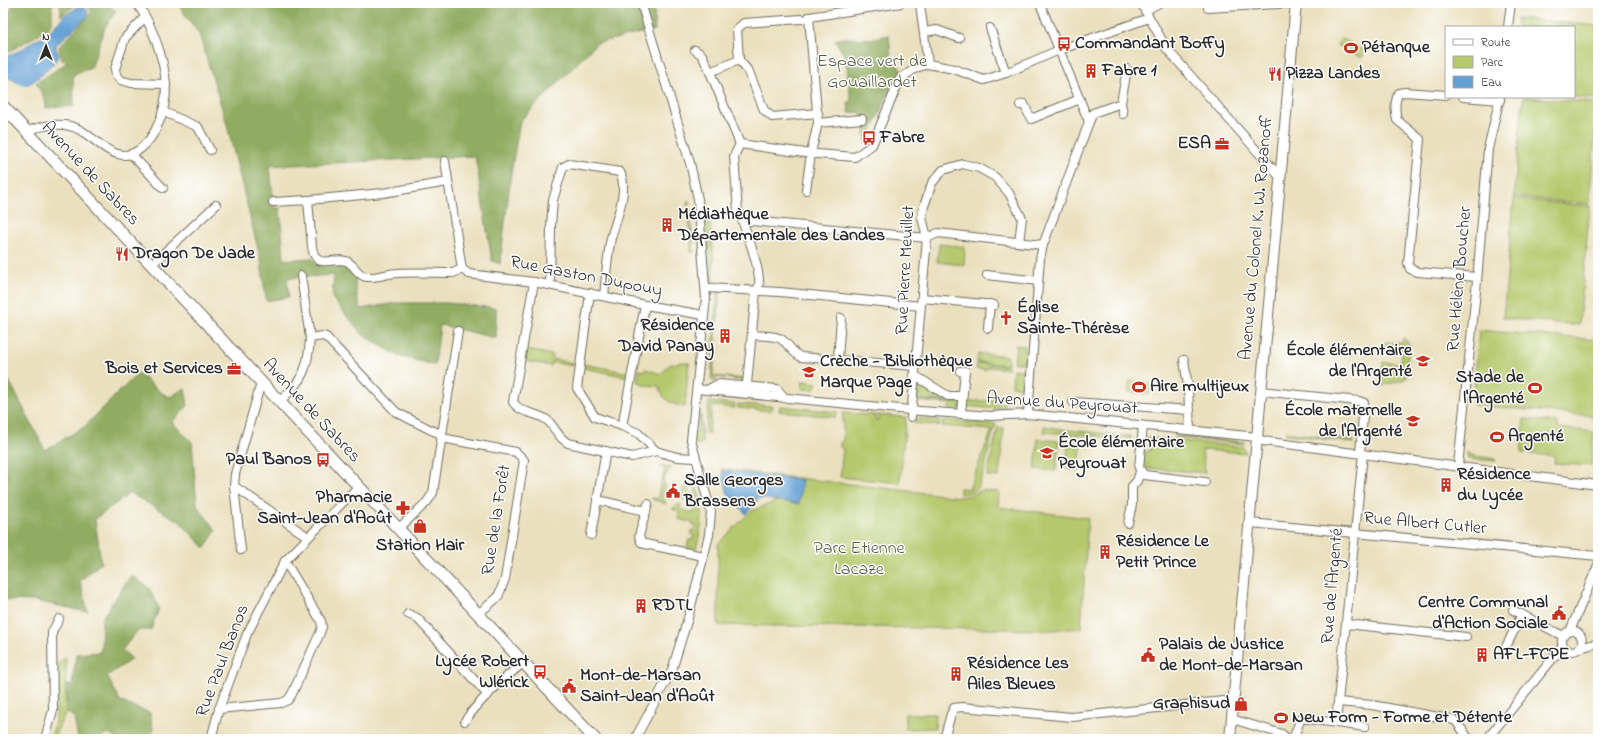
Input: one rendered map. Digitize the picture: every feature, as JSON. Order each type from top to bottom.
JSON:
[{"type":"main road","name":"Avenue de Sabres","points":[[3,106],[152,264],[278,402],[595,739]]},
{"type":"street","points":[[27,131],[41,126],[67,126],[80,129],[108,150],[119,154],[131,154],[146,144],[152,136],[164,112],[166,84],[161,54],[145,17],[136,3]]},
{"type":"street","points":[[635,739],[672,670],[688,618],[711,521],[711,512],[692,447],[690,433],[697,389],[706,288],[697,187],[641,3]]},
{"type":"street","points":[[806,190],[811,153],[818,123],[809,18],[901,3]]},
{"type":"street","points":[[917,3],[920,4],[928,64]]},
{"type":"street","points":[[1208,8],[1296,3]]},
{"type":"street","name":"Avenue du Colonel K. W. Rozanoff","points":[[1230,739],[1296,3]]},
{"type":"street","points":[[1508,26],[1510,3]]},
{"type":"street","points":[[1041,6],[1089,122]]},
{"type":"street","points":[[740,144],[855,157],[872,145],[900,79],[916,68],[928,64],[954,69],[984,80],[1006,73],[1060,50],[1150,7],[1167,49],[1280,177]]},
{"type":"street","points":[[145,17],[125,38],[115,69],[116,75],[120,80],[131,83],[166,84]]},
{"type":"street","points":[[802,19],[744,23],[737,29],[739,60],[749,72],[764,110],[772,117],[818,113]]},
{"type":"street","points":[[990,28],[1006,73]]},
{"type":"street","points":[[924,32],[937,30],[959,38]]},
{"type":"street","points":[[695,50],[702,55],[740,144],[734,156],[738,212],[742,220],[758,273],[759,286],[756,291],[746,390]]},
{"type":"street","points":[[710,72],[739,60]]},
{"type":"street","points":[[1123,114],[1121,103],[1127,69]]},
{"type":"street","points":[[1445,96],[1405,92],[1399,93],[1397,97],[1395,111],[1396,120],[1420,139],[1408,263],[1410,269],[1418,272],[1477,277]]},
{"type":"street","points":[[1482,98],[1500,99]]},
{"type":"street","name":"Rue Hélène Boucher","points":[[1458,466],[1488,149],[1500,99]]},
{"type":"street","points":[[1020,105],[1024,104],[1031,119],[1080,100]]},
{"type":"street","points":[[1028,414],[1038,281],[1043,245],[1093,113],[1121,103]]},
{"type":"street","points":[[164,112],[198,127],[210,150]]},
{"type":"street","points":[[818,123],[862,119]]},
{"type":"street","points":[[131,154],[163,188]]},
{"type":"street","points":[[308,200],[313,255],[317,260],[323,262],[346,261],[352,264],[357,272],[366,277],[396,273],[453,273],[462,269],[445,161]]},
{"type":"street","points":[[550,285],[553,200],[563,167],[569,164],[620,172],[623,179],[619,211],[612,238],[604,296]]},
{"type":"street","name":"Rue Pierre Meuillet","points":[[911,413],[927,238],[922,217],[932,183],[943,170],[963,164],[979,168],[995,177],[1009,193],[1022,218],[1019,242]]},
{"type":"street","points":[[273,202],[383,193],[448,182]]},
{"type":"street","points":[[152,264],[216,205]]},
{"type":"street","points":[[742,220],[927,238],[938,233],[1043,245]]},
{"type":"street","name":"Rue Gaston Dupouy","points":[[462,269],[469,274],[534,282],[645,305],[704,315]]},
{"type":"street","points":[[987,275],[1038,281]]},
{"type":"street","points":[[278,402],[299,380],[307,364],[310,338],[301,276]]},
{"type":"street","points":[[534,282],[513,402],[521,410],[540,416],[548,421],[562,440],[568,444],[632,457],[656,451]]},
{"type":"street","points":[[706,288],[788,292],[922,302],[992,304],[988,328]]},
{"type":"street","points":[[590,293],[577,388],[595,416],[638,433],[656,451],[677,457],[695,458]]},
{"type":"street","points":[[622,426],[645,305]]},
{"type":"street","points":[[841,318],[841,359]]},
{"type":"street","points":[[398,529],[432,496],[458,331]]},
{"type":"street","points":[[752,335],[782,339],[796,355],[801,357],[915,366]]},
{"type":"street","points":[[310,338],[326,337],[396,412],[403,417],[431,430],[439,432],[442,438]]},
{"type":"street","points":[[1184,360],[1190,410],[1190,430]]},
{"type":"street","points":[[960,370],[965,371],[961,413]]},
{"type":"street","points":[[914,376],[948,396],[962,396]]},
{"type":"street","points":[[241,550],[234,474],[261,383]]},
{"type":"street","name":"Avenue du Peyrouat","points":[[697,389],[746,390],[785,398],[911,413],[961,413],[991,416],[1028,414],[1190,430],[1598,485]]},
{"type":"street","name":"Rue de l'Argenté","points":[[1261,391],[1359,401],[1364,403],[1362,454],[1347,624],[1336,722]]},
{"type":"street","points":[[1073,402],[1190,410]]},
{"type":"street","points":[[1128,523],[1132,505],[1132,486],[1137,482],[1140,472],[1139,468],[1143,426]]},
{"type":"street","name":"Rue de la Forêt","points":[[442,438],[516,452],[524,460],[505,579],[498,596],[478,614]]},
{"type":"street","points":[[591,535],[606,451]]},
{"type":"street","points":[[1140,472],[1150,477],[1205,482]]},
{"type":"street","points":[[234,486],[308,537]]},
{"type":"street","name":"Rue Paul Banos","points":[[211,739],[219,709],[247,634],[285,560],[358,487]]},
{"type":"street","points":[[597,500],[647,507],[639,536],[641,542],[703,556]]},
{"type":"street","name":"Rue Albert Cutler","points":[[1250,523],[1598,556]]},
{"type":"street","points":[[219,709],[281,703],[288,700],[320,633],[322,627],[320,621],[285,560]]},
{"type":"street","points":[[1487,739],[1549,665],[1563,646],[1562,639],[1573,634],[1579,620],[1585,597],[1598,565]]},
{"type":"street","points":[[1513,610],[1573,634],[1588,639],[1598,640]]},
{"type":"street","points":[[408,614],[417,618],[488,695]]},
{"type":"street","points":[[1505,649],[1522,614]]},
{"type":"street","points":[[45,739],[53,710],[52,632],[59,619]]},
{"type":"street","points":[[1347,624],[1466,637]]},
{"type":"street","points":[[1573,634],[1583,642],[1580,648]]},
{"type":"street","points":[[1549,665],[1570,651],[1575,651],[1598,643]]},
{"type":"street","points":[[1563,646],[1570,651]]},
{"type":"street","points":[[465,721],[472,711],[488,695],[523,663]]},
{"type":"street","points":[[944,739],[954,708],[962,707],[1072,717],[1233,700]]},
{"type":"street","points":[[1338,702],[1372,705],[1455,720],[1469,739]]},
{"type":"street","points":[[1293,739],[1301,718],[1365,727]]},
{"type":"street","points":[[1232,719],[1282,734],[1287,739]]},
{"type":"green space","points":[[14,3],[58,3],[52,4],[52,22],[48,29],[3,55],[3,26]]},
{"type":"green space","points":[[60,3],[105,3],[116,11],[105,27],[91,68],[73,75],[74,106],[46,108],[45,99],[36,83],[68,62],[62,60],[59,47],[92,12],[86,5],[75,5],[61,16]]},
{"type":"green space","points":[[177,3],[654,3],[655,30],[597,43],[520,121],[511,173],[500,264],[492,261],[475,156],[270,166],[274,208],[280,208],[284,260],[312,258],[315,262],[322,266],[345,266],[356,277],[355,284],[360,309],[396,303],[447,303],[496,308],[496,338],[440,325],[435,365],[398,356],[362,334],[332,298],[334,275],[287,278],[289,297],[266,301],[261,261],[226,121],[199,34]]},
{"type":"green space","points":[[1517,18],[1598,26],[1598,99],[1575,97],[1575,26],[1517,26]]},
{"type":"green space","name":"Espace vert de Gouaillardet","points":[[889,35],[891,57],[902,71],[892,85],[866,144],[865,127],[862,127],[860,112],[849,113],[848,102],[851,102],[846,58],[835,40],[845,38],[870,39]]},
{"type":"green space","name":"Pétanque","points":[[1341,38],[1365,51],[1362,58],[1337,45]]},
{"type":"green space","points":[[1523,98],[1598,103],[1589,204],[1514,197]]},
{"type":"green space","points":[[1514,199],[1590,206],[1579,325],[1503,318]]},
{"type":"green space","points":[[705,200],[712,240],[713,282],[756,285],[715,284],[709,280],[709,277],[711,276],[704,209],[700,210],[700,201]]},
{"type":"green space","points":[[687,201],[689,201],[694,252],[691,252]]},
{"type":"green space","points":[[939,244],[965,247],[964,265],[937,262]]},
{"type":"green space","points":[[717,292],[720,292],[713,376],[715,376],[714,378],[717,381],[712,381]]},
{"type":"green space","name":"Stade de l'Argenté","points":[[1479,330],[1598,340],[1598,370],[1594,416],[1473,405]]},
{"type":"green space","points":[[1403,338],[1409,343],[1406,378],[1382,386],[1380,383],[1383,362],[1400,364],[1402,348],[1384,346],[1385,342],[1402,343]]},
{"type":"green space","points":[[1016,345],[1025,346],[1024,363],[1014,363]]},
{"type":"green space","points":[[527,350],[553,355],[552,359],[574,363],[573,366],[552,362],[551,366],[525,361]]},
{"type":"green space","points":[[978,353],[1008,356],[1008,365],[977,362]]},
{"type":"green space","points":[[681,362],[689,363],[685,407],[668,401],[663,395],[659,386],[642,385],[643,383],[637,382],[639,370],[645,371],[645,369],[661,374],[669,365]]},
{"type":"green space","points":[[977,363],[1008,366],[1008,369],[987,367],[986,370],[976,369]]},
{"type":"green space","points":[[584,364],[629,373],[628,377],[583,368]]},
{"type":"green space","points":[[3,369],[45,450],[84,427],[138,373],[160,392],[170,397],[185,388],[188,406],[172,422],[192,442],[197,506],[216,530],[205,548],[179,521],[130,493],[95,519],[101,563],[80,581],[88,612],[35,601],[3,600]]},
{"type":"green space","points":[[1013,369],[1023,370],[1022,387],[1012,386]]},
{"type":"green space","points":[[715,376],[726,377],[724,379],[722,377],[717,378]]},
{"type":"green space","points":[[727,377],[744,379],[743,384],[739,379],[734,380]]},
{"type":"green space","name":"Aire multijeux","points":[[1129,381],[1150,383],[1149,394],[1128,392]]},
{"type":"green space","points":[[802,382],[817,383],[814,390],[803,389]]},
{"type":"green space","points":[[918,386],[937,397],[961,398],[961,401],[917,400]]},
{"type":"green space","points":[[993,400],[993,403],[1005,403],[1004,408],[999,407],[998,409],[964,406],[964,402]]},
{"type":"green space","points":[[917,401],[961,403],[960,410],[949,409],[950,404]]},
{"type":"green space","points":[[709,402],[735,404],[735,408],[712,406],[709,433],[705,433]]},
{"type":"green space","points":[[738,404],[772,406],[771,411],[738,408]]},
{"type":"green space","points":[[780,406],[838,412],[835,417],[779,411]]},
{"type":"green space","points":[[843,413],[875,415],[875,420],[878,420],[878,415],[906,417],[900,483],[840,477],[843,448],[840,447],[840,443],[843,439]]},
{"type":"green space","points":[[700,416],[702,443],[695,445],[693,431],[697,431]]},
{"type":"green space","points":[[915,418],[940,420],[939,426],[914,423]]},
{"type":"green space","points":[[1524,419],[1558,422],[1558,428],[1594,432],[1591,466],[1554,463],[1555,456],[1521,453]]},
{"type":"green space","points":[[943,420],[996,424],[978,488],[974,491],[960,494],[960,488],[969,489],[992,430],[942,426]]},
{"type":"green space","points":[[1044,426],[1067,430],[1131,436],[1131,439],[1044,432]]},
{"type":"green space","points":[[998,427],[1004,428],[999,477],[987,476]]},
{"type":"green space","points":[[1286,432],[1354,441],[1354,443],[1285,434]]},
{"type":"green space","points":[[1145,437],[1243,447],[1246,453],[1202,450],[1205,473],[1147,468],[1143,464],[1144,451],[1150,451],[1151,440],[1145,439]]},
{"type":"green space","points":[[1175,437],[1244,442],[1244,444]]},
{"type":"green space","points":[[1038,439],[1059,441],[1056,471],[1035,469]]},
{"type":"green space","points":[[1068,444],[1081,445],[1079,471],[1066,469]]},
{"type":"green space","points":[[1467,452],[1470,455],[1496,459],[1496,461],[1468,459]]},
{"type":"green space","points":[[662,465],[672,468],[667,473],[663,481],[666,486],[662,496],[666,504],[652,499],[657,499],[665,468],[660,467]]},
{"type":"green space","name":"Parc Etienne Lacaze","points":[[721,469],[960,497],[972,495],[982,490],[999,492],[998,507],[1088,518],[1081,628],[1053,630],[718,625],[718,544],[751,511],[780,500],[722,471]]},
{"type":"green space","points":[[688,473],[691,473],[696,484],[702,511],[701,528],[696,549],[687,547],[689,540],[692,540],[694,535],[691,534],[692,530],[695,531],[696,525],[679,519],[679,511],[672,509],[681,504],[680,509],[694,513],[695,509],[699,506],[691,478],[687,476]]},
{"type":"green space","points":[[686,481],[692,500],[690,502],[680,499]]},
{"type":"green space","points":[[131,575],[149,588],[159,608],[151,630],[138,630],[122,650],[132,659],[107,676],[121,702],[150,713],[153,729],[150,739],[117,739],[108,733],[99,739],[78,739],[74,717],[66,712],[66,684],[72,686],[76,654],[101,652],[102,618]]},
{"type":"green space","points":[[64,658],[66,658],[66,712],[53,739],[50,739],[56,711],[57,665]]},
{"type":"green space","points":[[905,714],[935,714],[935,728],[905,729]]},
{"type":"water","points":[[78,7],[83,7],[88,11],[88,16],[56,45],[56,49],[59,54],[58,58],[44,73],[33,82],[24,85],[10,78],[3,78],[3,58],[21,50],[33,41],[42,38],[65,15]]},
{"type":"water","points":[[722,471],[802,480],[799,504],[759,498],[746,514],[728,495]]},
{"type":"place","name":"Commandant Boffy","points":[[1064,44]]},
{"type":"place","name":"Pétanque","points":[[1351,48]]},
{"type":"place","name":"Fabre 1","points":[[1091,71]]},
{"type":"place","name":"Pizza Landes","points":[[1275,74]]},
{"type":"place","name":"Fabre","points":[[869,138]]},
{"type":"place","name":"ESA","points":[[1222,144]]},
{"type":"place","name":"Médiathèque Départementale des Landes","points":[[667,225]]},
{"type":"place","name":"Dragon De Jade","points":[[122,254]]},
{"type":"place","name":"Église Sainte-Thérèse","points":[[1006,318]]},
{"type":"place","name":"Résidence David Panay","points":[[725,336]]},
{"type":"place","name":"École élémentaire de l'Argenté","points":[[1423,361]]},
{"type":"place","name":"Bois et Services","points":[[234,369]]},
{"type":"place","name":"Crèche - Bibliothèque Marque Page","points":[[809,372]]},
{"type":"place","name":"Aire multijeux","points":[[1139,387]]},
{"type":"place","name":"Stade de l'Argenté","points":[[1535,388]]},
{"type":"place","name":"École maternelle de l'Argenté","points":[[1413,421]]},
{"type":"place","name":"Argenté","points":[[1497,437]]},
{"type":"place","name":"École élémentaire Peyrouat","points":[[1047,453]]},
{"type":"place","name":"Paul Banos","points":[[323,460]]},
{"type":"place","name":"Résidence du Lycée","points":[[1446,485]]},
{"type":"place","name":"Salle Georges Brassens","points":[[673,491]]},
{"type":"place","name":"Pharmacie Saint-Jean d'Août","points":[[403,508]]},
{"type":"place","name":"Station Hair","points":[[420,526]]},
{"type":"place","name":"Résidence Le Petit Prince","points":[[1105,552]]},
{"type":"place","name":"RDTL","points":[[641,606]]},
{"type":"place","name":"Centre Communal d'Action Sociale","points":[[1559,613]]},
{"type":"place","name":"Palais de Justice de Mont-de-Marsan","points":[[1148,655]]},
{"type":"place","name":"AFL-FCPE","points":[[1482,655]]},
{"type":"place","name":"Lycée Robert Wlérick","points":[[540,672]]},
{"type":"place","name":"Résidence Les Ailes Bleues","points":[[956,674]]},
{"type":"place","name":"Mont-de-Marsan Saint-Jean d'Août","points":[[569,686]]},
{"type":"place","name":"Graphisud","points":[[1241,704]]},
{"type":"place","name":"New Form - Forme et Détente","points":[[1281,718]]}]
